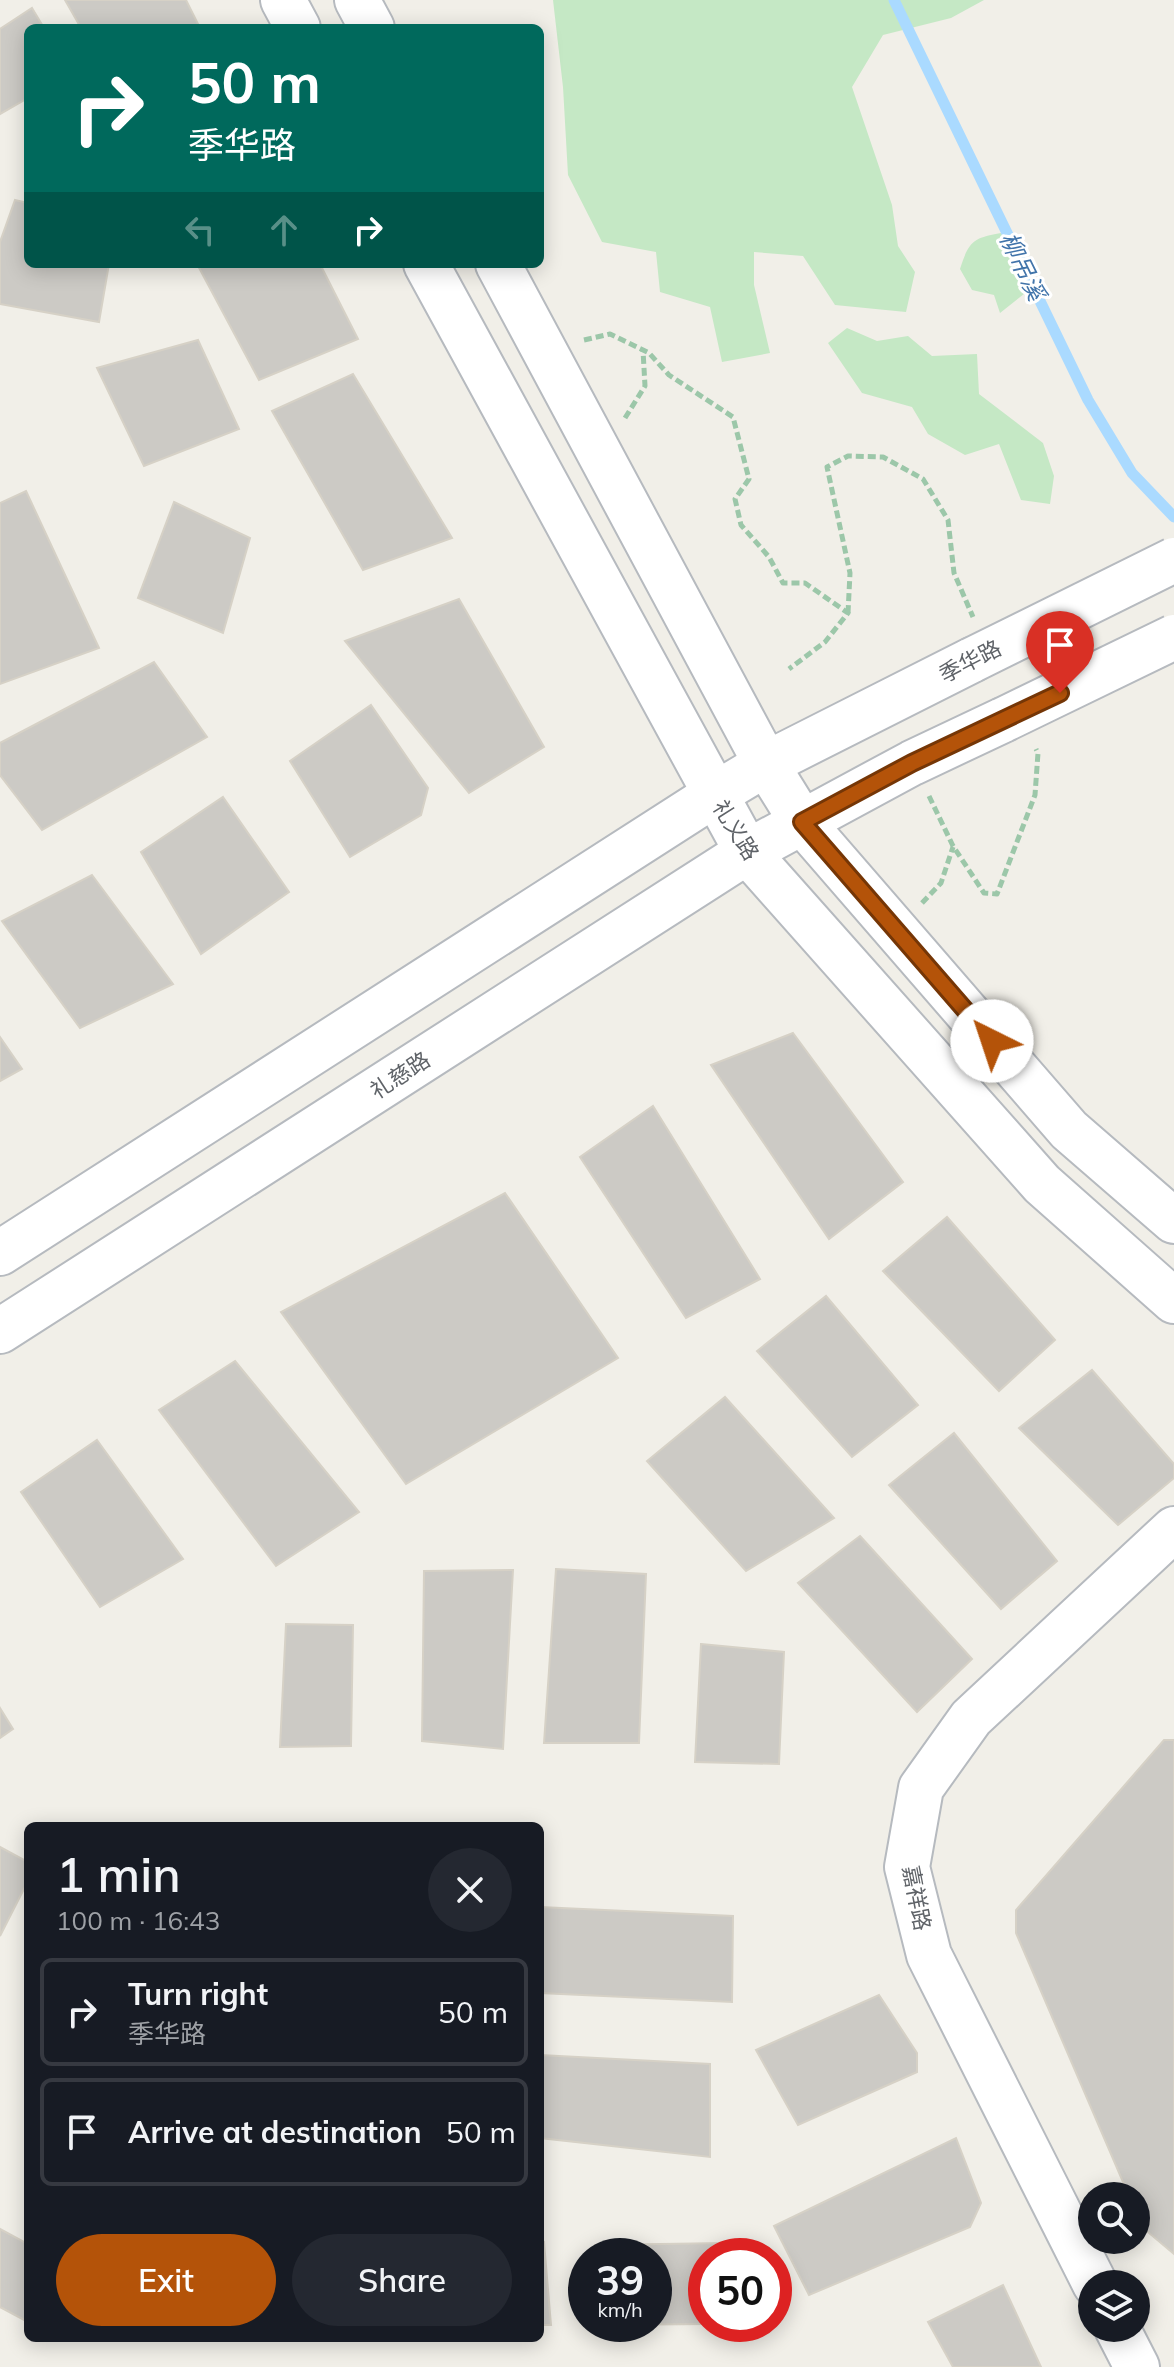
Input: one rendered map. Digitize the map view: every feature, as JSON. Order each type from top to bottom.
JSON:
[{"type":"main road","points":[[283,0],[296,24]]},
{"type":"main road","points":[[357,0],[370,24]]},
{"type":"main road","name":"礼义路","points":[[428,268],[747,852],[1042,1184],[1174,1301]]},
{"type":"main road","points":[[500,268],[766,764],[802,822],[1069,1130],[1174,1221]]},
{"type":"main road","name":"季华路","points":[[766,764],[1174,560]]},
{"type":"main road","points":[[802,822],[912,763],[1174,637]]},
{"type":"main road","points":[[0,1253],[766,764]]},
{"type":"main road","name":"礼慈路","points":[[0,1331],[747,852],[802,822]]},
{"type":"main road","name":"嘉祥路","points":[[1088,2270],[929,1955],[907,1867],[921,1788],[971,1718],[1174,1529]]},
{"type":"main road","points":[[1124,2342],[1137,2367]]},
{"type":"path","points":[[544,350],[610,334],[649,353],[669,375],[733,417],[749,479],[735,499],[741,525],[769,557],[783,583],[805,583],[848,613],[825,642],[789,669]]},
{"type":"path","points":[[590,436],[627,417],[645,386],[643,349]]},
{"type":"path","points":[[896,930],[941,883],[953,846]]},
{"type":"green space","points":[[553,0],[984,0],[951,18],[883,35],[852,87],[892,205],[898,246],[915,272],[906,312],[835,305],[803,256],[754,252],[754,285],[770,353],[722,362],[710,307],[660,292],[656,252],[602,242],[568,175],[563,87]]},
{"type":"green space","points":[[1001,233],[1029,290],[1000,313],[994,295],[972,290],[960,269],[973,242]]},
{"type":"green space","points":[[847,328],[877,341],[908,336],[932,356],[977,354],[979,394],[1043,443],[1054,476],[1050,504],[1021,500],[999,444],[965,455],[928,434],[912,407],[862,393],[828,343]]},
{"type":"building","points":[[65,0],[186,0],[198,24],[79,24]]},
{"type":"building","points":[[32,8],[42,24],[24,24],[24,100],[0,114],[0,29]]},
{"type":"building","points":[[15,200],[24,202],[24,268],[108,268],[99,322],[0,304],[0,242]]},
{"type":"building","points":[[199,268],[322,268],[358,339],[259,380]]},
{"type":"building","points":[[198,340],[239,429],[144,466],[97,368]]},
{"type":"building","points":[[353,374],[452,538],[363,570],[272,411]]},
{"type":"building","points":[[26,491],[99,648],[0,684],[0,503]]},
{"type":"building","points":[[174,502],[250,538],[223,633],[138,598]]},
{"type":"building","points":[[459,599],[544,747],[469,793],[345,641]]},
{"type":"building","points":[[154,662],[207,737],[42,830],[0,775],[0,743]]},
{"type":"building","points":[[371,705],[428,788],[421,815],[350,857],[290,761]]},
{"type":"building","points":[[223,797],[289,892],[201,954],[141,852]]},
{"type":"building","points":[[92,875],[173,984],[80,1028],[2,921]]},
{"type":"building","points":[[793,1033],[903,1182],[829,1239],[711,1065]]},
{"type":"building","points":[[0,1037],[22,1069],[0,1081]]},
{"type":"building","points":[[653,1106],[760,1279],[686,1318],[580,1157]]},
{"type":"building","points":[[505,1193],[618,1358],[406,1484],[281,1312]]},
{"type":"building","points":[[947,1217],[1055,1340],[999,1391],[883,1271]]},
{"type":"building","points":[[826,1296],[918,1405],[852,1457],[757,1351]]},
{"type":"building","points":[[235,1361],[359,1512],[276,1566],[159,1410]]},
{"type":"building","points":[[1092,1370],[1174,1464],[1174,1478],[1118,1525],[1019,1428]]},
{"type":"building","points":[[725,1397],[834,1518],[746,1571],[647,1461]]},
{"type":"building","points":[[954,1433],[1057,1561],[1001,1609],[889,1485]]},
{"type":"building","points":[[97,1440],[183,1559],[100,1607],[21,1492]]},
{"type":"building","points":[[860,1536],[972,1659],[917,1712],[798,1583]]},
{"type":"building","points":[[556,1569],[646,1574],[639,1743],[544,1743]]},
{"type":"building","points":[[513,1570],[503,1749],[422,1741],[424,1571]]},
{"type":"building","points":[[286,1624],[353,1625],[351,1746],[280,1747]]},
{"type":"building","points":[[701,1644],[784,1652],[779,1764],[695,1762]]},
{"type":"building","points":[[0,1708],[13,1729],[0,1738]]},
{"type":"building","points":[[1164,1740],[1174,1740],[1174,2254],[1150,2234],[1150,2182],[1123,2182],[1016,1933],[1016,1910]]},
{"type":"building","points":[[0,1847],[24,1860],[24,1889],[0,1936]]},
{"type":"building","points":[[544,1907],[733,1916],[732,2002],[544,1993]]},
{"type":"building","points":[[879,1995],[917,2053],[917,2072],[798,2125],[756,2050]]},
{"type":"building","points":[[544,2055],[710,2064],[710,2157],[544,2138]]},
{"type":"building","points":[[956,2138],[981,2203],[970,2227],[809,2295],[792,2261],[792,2238],[780,2238],[774,2226]]},
{"type":"building","points":[[0,2229],[24,2242],[24,2320],[0,2307]]},
{"type":"building","points":[[544,2242],[551,2325],[544,2325]]},
{"type":"building","points":[[672,2244],[688,2244],[688,2324],[672,2324]]},
{"type":"building","points":[[1003,2285],[1041,2367],[953,2367],[928,2322]]},
{"type":"waterway","name":"柳吊溪","points":[[894,0],[1088,400],[1132,473],[1174,517]]},
{"type":"route","points":[[992,1041],[802,822],[912,763],[1060,693]]}]
